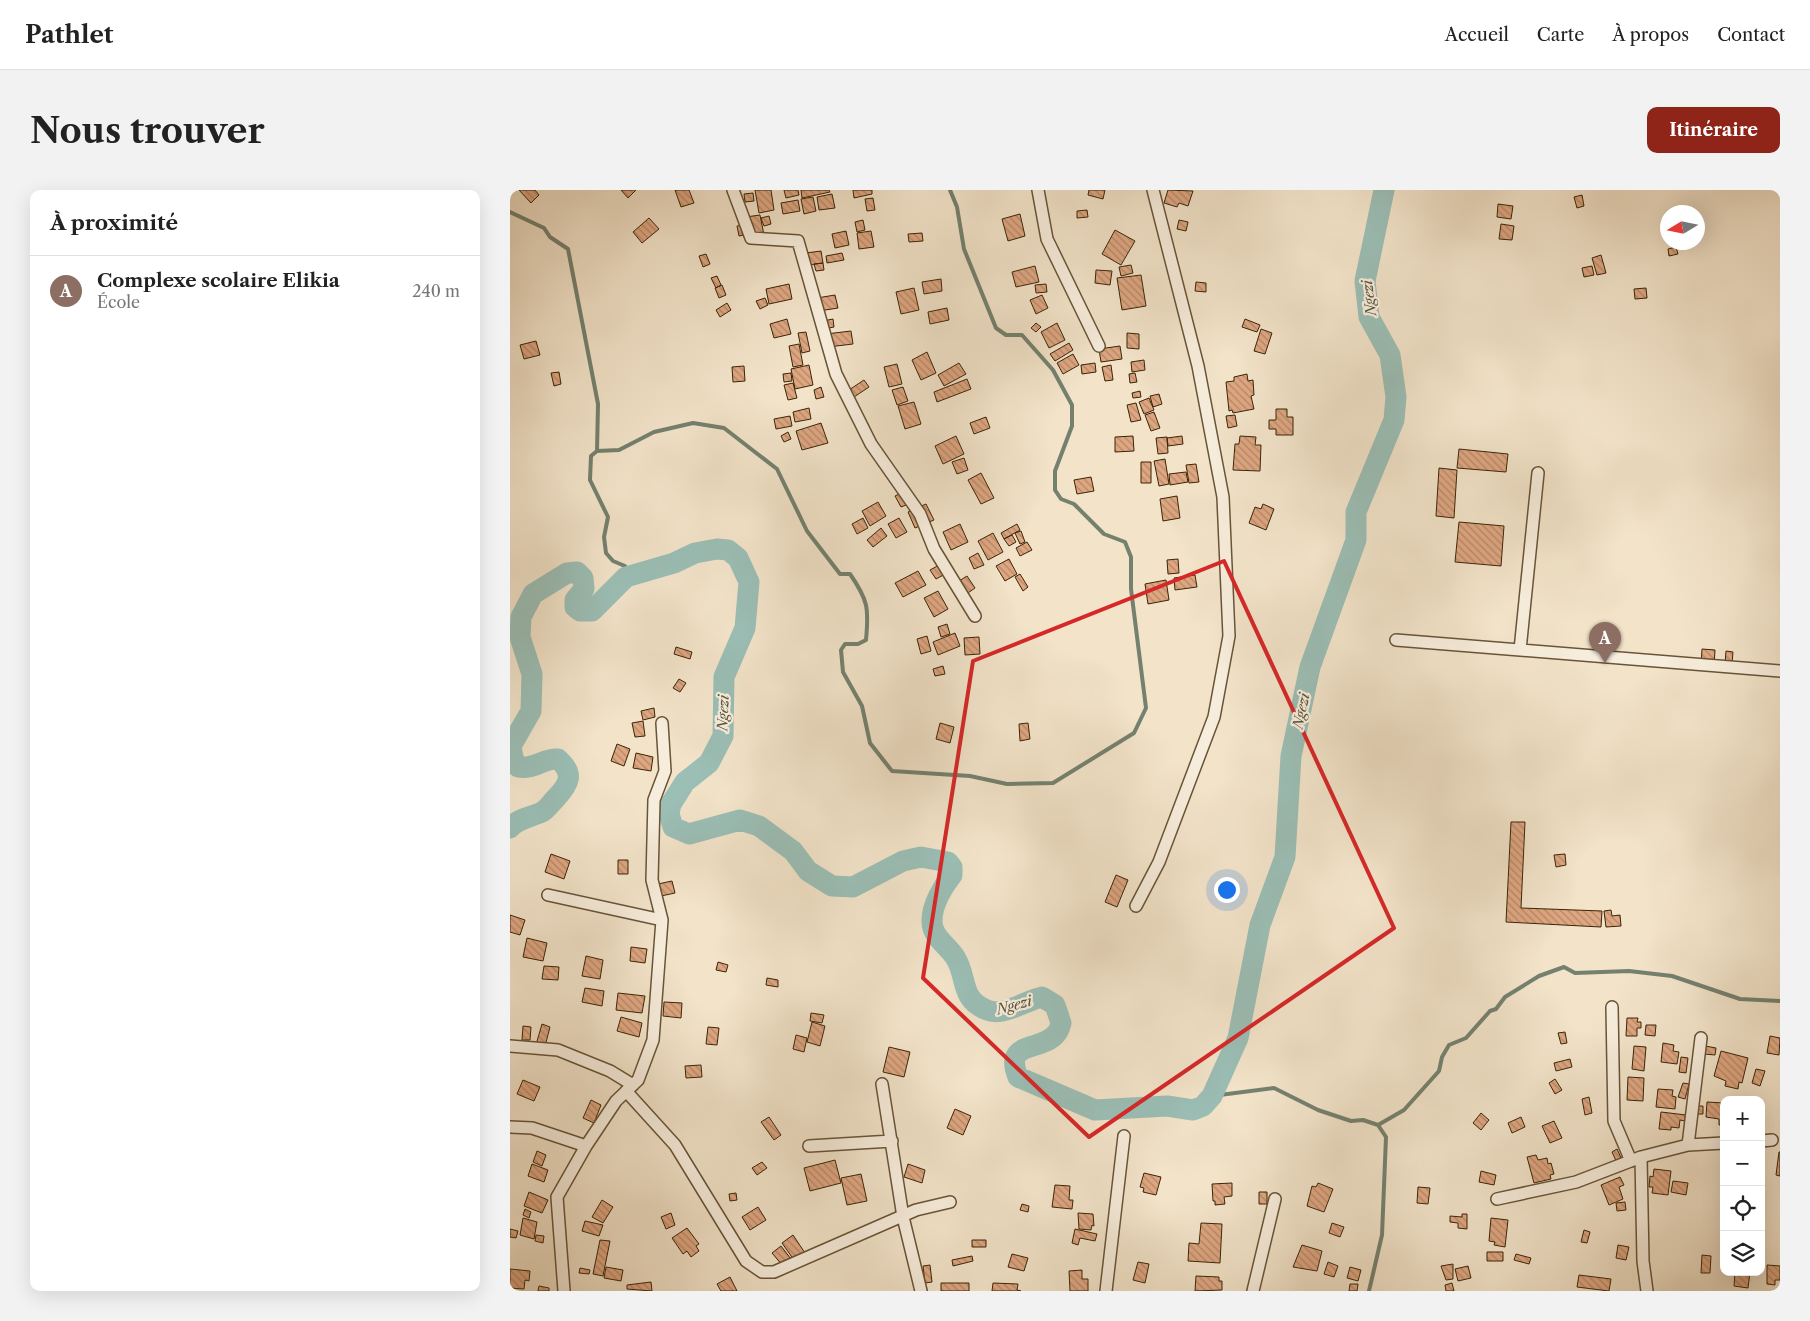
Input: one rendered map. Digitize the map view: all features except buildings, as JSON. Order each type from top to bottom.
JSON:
[{"type":"street","points":[[733,190],[750,238],[798,242],[836,374],[872,444],[920,514],[934,549],[976,616]]},
{"type":"street","points":[[1038,190],[1047,239],[1099,346]]},
{"type":"street","points":[[1136,906],[1159,862],[1214,717],[1230,636],[1223,497],[1198,366],[1153,190]]},
{"type":"street","points":[[1520,650],[1538,473]]},
{"type":"street","points":[[1396,640],[1780,672]]},
{"type":"street","points":[[564,1291],[557,1197],[586,1146],[616,1100],[638,1080],[653,1040],[662,920],[652,880],[654,800],[666,771],[662,723]]},
{"type":"street","points":[[548,895],[662,920]]},
{"type":"street","points":[[1612,1008],[1614,1121],[1636,1159],[1646,1291]]},
{"type":"street","points":[[1688,1145],[1701,1038]]},
{"type":"street","points":[[510,1046],[558,1050],[610,1071],[630,1088],[675,1145],[746,1261],[762,1272],[774,1272],[916,1210],[950,1202]]},
{"type":"street","points":[[882,1084],[903,1217],[921,1291]]},
{"type":"street","points":[[510,1126],[532,1128],[586,1146]]},
{"type":"street","points":[[1106,1291],[1124,1136]]},
{"type":"street","points":[[809,1146],[892,1141]]},
{"type":"street","points":[[1496,1199],[1576,1182],[1636,1159],[1688,1145],[1720,1143]]},
{"type":"street","points":[[1253,1291],[1275,1199]]},
{"type":"highlighted area","points":[[1224,561],[1394,928],[1089,1137],[923,978],[973,661]]},
{"type":"waterway","points":[[626,577],[625,566],[613,561],[606,553],[604,537],[608,517],[590,480],[591,456],[597,451],[619,450],[654,432],[693,423],[724,428],[777,469],[807,531],[840,574],[850,574],[861,591],[867,612],[866,640],[858,644],[845,644],[841,650],[843,672],[862,706],[870,743],[892,771],[970,776],[1007,784],[1053,783],[1134,733],[1146,708],[1131,589],[1131,557],[1125,542],[1104,534],[1074,504],[1061,499],[1055,490],[1055,471],[1072,426],[1072,405],[1053,370],[1022,335],[1006,335],[996,328],[964,249],[957,207],[950,190]]},
{"type":"waterway","name":"Ngezi","points":[[510,828],[520,820],[544,811],[561,793],[568,779],[567,769],[558,759],[548,760],[534,766],[518,767],[513,758],[511,746],[531,711],[532,674],[520,637],[521,617],[533,594],[567,573],[577,572],[583,578],[584,589],[575,600],[575,607],[580,611],[592,611],[626,577],[674,563],[695,553],[717,549],[728,550],[738,558],[749,582],[745,628],[724,677],[723,736],[709,763],[685,782],[671,804],[669,814],[673,827],[689,834],[740,820],[759,826],[793,851],[808,871],[832,886],[853,887],[903,861],[921,857],[948,862],[952,867],[952,875],[936,902],[932,914],[932,926],[937,936],[955,957],[962,972],[965,987],[972,1000],[993,1012],[1007,1010],[1042,997],[1055,1005],[1061,1023],[1057,1033],[1049,1039],[1019,1052],[1015,1065],[1018,1077],[1095,1110],[1167,1106],[1193,1110],[1203,1106],[1212,1096],[1238,1038],[1260,925],[1285,857],[1291,756],[1310,667],[1356,540],[1356,512],[1394,420],[1396,397],[1390,355],[1369,317],[1365,281],[1384,190]]},
{"type":"waterway","points":[[510,212],[544,228],[550,237],[568,249],[598,404],[597,451]]},
{"type":"waterway","points":[[1212,1096],[1274,1088],[1318,1110],[1351,1121],[1363,1120],[1378,1125],[1404,1110],[1439,1071],[1442,1057],[1449,1045],[1466,1038],[1490,1011],[1496,1009],[1505,997],[1539,976],[1564,967],[1575,973],[1629,971],[1672,976],[1740,999],[1780,1001]]},
{"type":"waterway","points":[[1369,1291],[1382,1235],[1386,1137],[1378,1125]]},
{"type":"place","name":"Complexe scolaire Elikia","points":[[1605,663]]}]
